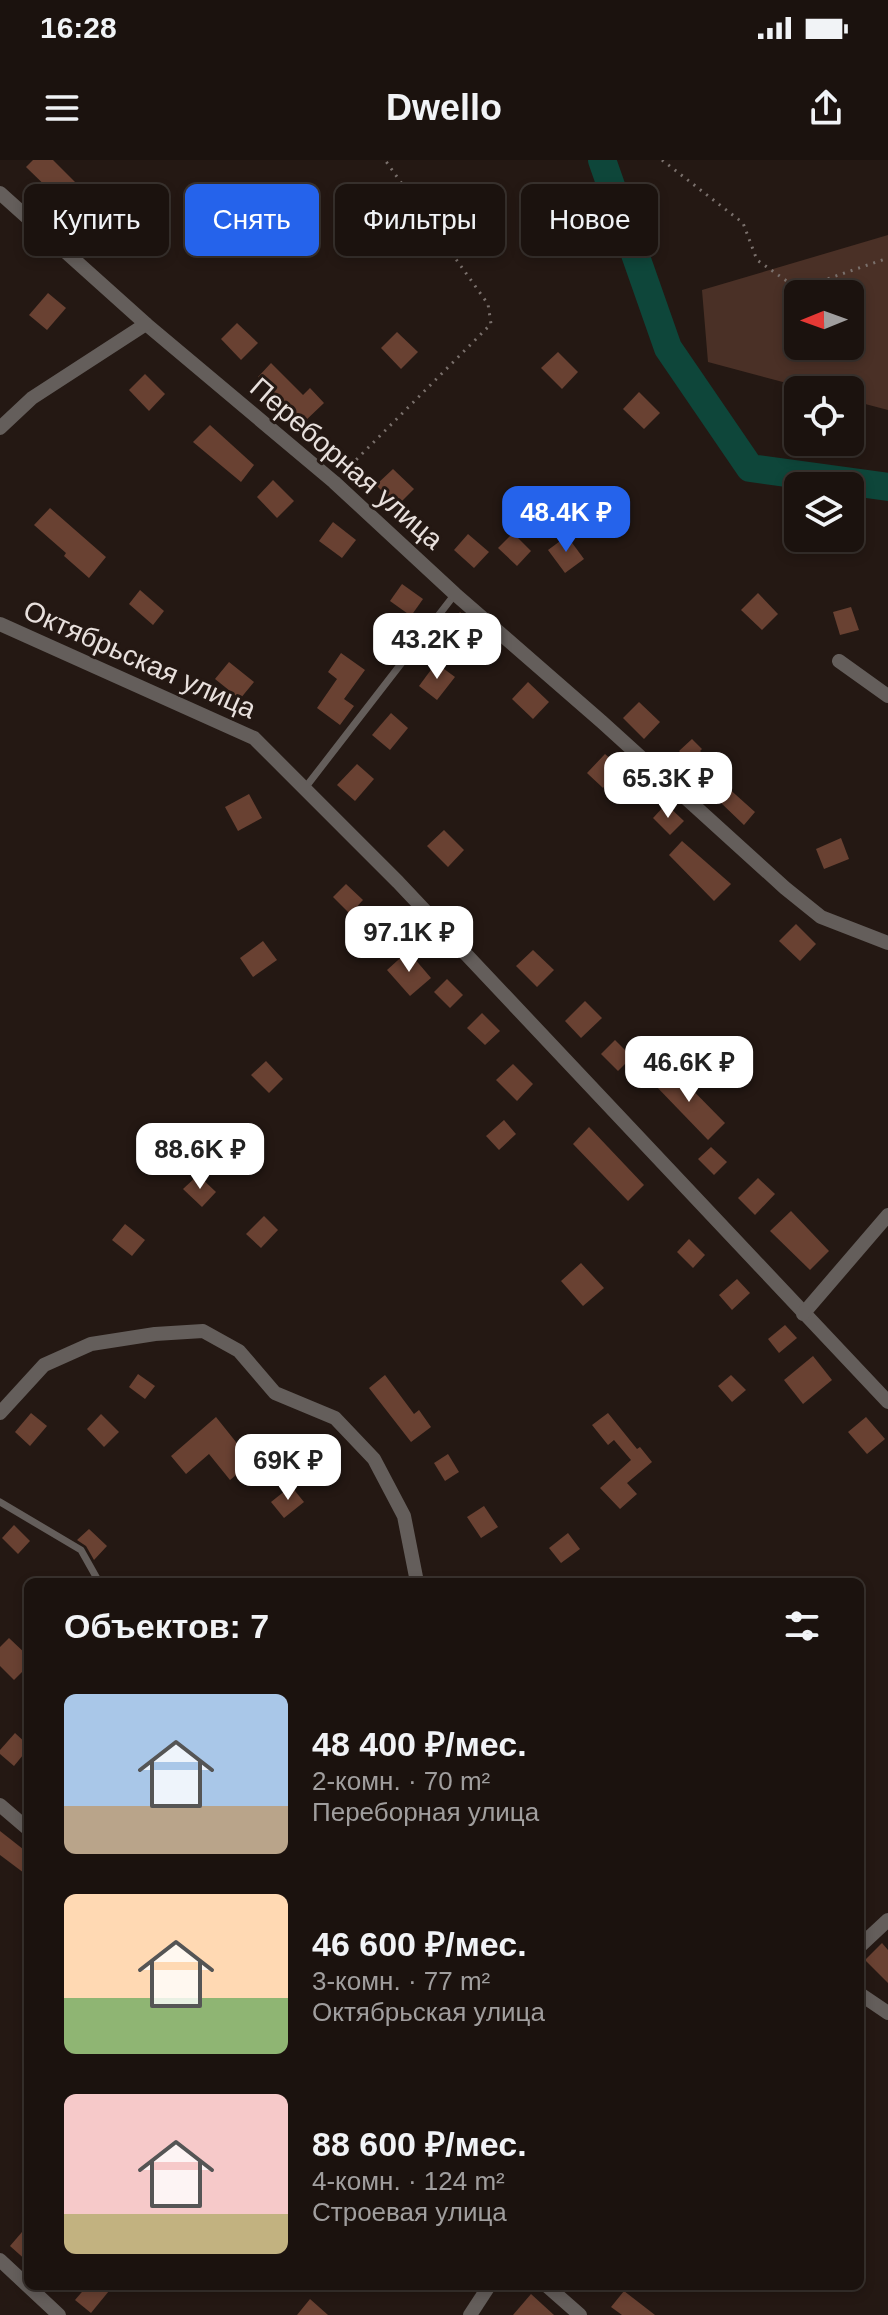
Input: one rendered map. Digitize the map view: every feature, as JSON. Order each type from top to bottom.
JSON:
[{"type":"street","name":"Переборная улица","points":[[0,193],[146,324],[334,482],[785,888],[821,917],[888,943]]},
{"type":"street","points":[[0,428],[32,398],[146,324]]},
{"type":"street","name":"Октябрьская улица","points":[[0,624],[254,738],[398,882],[888,1402]]},
{"type":"street","points":[[839,661],[888,696]]},
{"type":"street","points":[[803,1314],[888,1215]]},
{"type":"street","points":[[0,1413],[44,1365],[91,1344],[155,1334],[203,1331],[239,1351],[275,1393],[335,1418],[374,1459],[404,1516],[416,1578]]},
{"type":"street","points":[[0,1805],[24,1826]]},
{"type":"street","points":[[864,1942],[888,1920]]},
{"type":"street","points":[[864,1997],[888,2013]]},
{"type":"street","points":[[0,2260],[24,2282]]},
{"type":"street","points":[[32,2290],[59,2315]]},
{"type":"street","points":[[470,2315],[486,2290]]},
{"type":"street","points":[[552,2290],[580,2315]]},
{"type":"lane","points":[[304,788],[455,594]]},
{"type":"lane","points":[[0,1502],[81,1550],[97,1578]]},
{"type":"path","points":[[334,482],[491,324],[488,304],[385,160]]},
{"type":"path","points":[[662,160],[743,223],[757,260],[798,289],[888,258]]},
{"type":"shaded area","points":[[888,235],[888,410],[864,404],[864,376],[784,376],[784,382],[708,362],[702,290]]},
{"type":"building","points":[[33,160],[53,160],[77,184],[44,184],[26,167]]},
{"type":"building","points":[[48,293],[66,308],[47,330],[29,315]]},
{"type":"building","points":[[237,323],[258,343],[241,360],[221,339]]},
{"type":"building","points":[[397,332],[418,352],[401,369],[381,348]]},
{"type":"building","points":[[558,352],[578,372],[562,389],[541,368]]},
{"type":"building","points":[[271,363],[303,395],[310,388],[324,403],[304,422],[258,377]]},
{"type":"building","points":[[145,374],[165,394],[149,411],[129,390]]},
{"type":"building","points":[[639,392],[660,413],[644,429],[623,409]]},
{"type":"building","points":[[210,425],[254,465],[241,482],[193,442]]},
{"type":"building","points":[[393,469],[414,489],[397,506],[376,485]]},
{"type":"building","points":[[273,480],[294,501],[277,518],[257,497]]},
{"type":"building","points":[[50,508],[106,557],[89,578],[34,525]]},
{"type":"building","points":[[333,522],[356,540],[342,558],[319,541]]},
{"type":"building","points":[[513,533],[531,551],[517,566],[498,548]]},
{"type":"building","points":[[468,534],[489,552],[474,568],[454,550]]},
{"type":"building","points":[[567,536],[584,559],[565,573],[548,550]]},
{"type":"building","points":[[402,584],[423,599],[411,616],[390,601]]},
{"type":"building","points":[[140,590],[164,611],[153,625],[129,604]]},
{"type":"building","points":[[758,593],[778,614],[762,630],[741,610]]},
{"type":"building","points":[[851,607],[859,630],[840,635],[833,612]]},
{"type":"building","points":[[460,612],[482,631],[467,647],[445,628]]},
{"type":"building","points":[[341,653],[365,670],[344,699],[354,706],[340,725],[317,708],[337,679],[328,672]]},
{"type":"building","points":[[229,662],[254,682],[240,699],[215,679]]},
{"type":"building","points":[[436,663],[455,677],[437,700],[419,686]]},
{"type":"building","points":[[528,682],[549,702],[533,719],[512,699]]},
{"type":"building","points":[[639,702],[660,722],[644,739],[623,718]]},
{"type":"building","points":[[391,713],[408,728],[390,750],[372,735]]},
{"type":"building","points":[[692,739],[731,781],[726,786],[755,812],[744,825],[694,777],[699,771],[679,751]]},
{"type":"building","points":[[605,754],[621,768],[603,788],[587,773]]},
{"type":"building","points":[[357,764],[374,779],[355,801],[337,785]]},
{"type":"building","points":[[249,794],[262,818],[238,831],[225,807]]},
{"type":"building","points":[[666,804],[684,821],[670,835],[653,818]]},
{"type":"building","points":[[444,830],[464,850],[448,867],[427,846]]},
{"type":"building","points":[[841,838],[849,859],[824,869],[816,849]]},
{"type":"building","points":[[682,841],[731,884],[714,901],[669,855]]},
{"type":"building","points":[[346,884],[363,900],[350,914],[333,897]]},
{"type":"building","points":[[796,924],[816,944],[800,961],[779,941]]},
{"type":"building","points":[[263,941],[277,960],[253,977],[240,958]]},
{"type":"building","points":[[533,950],[554,970],[537,987],[516,966]]},
{"type":"building","points":[[408,951],[431,978],[410,996],[387,970]]},
{"type":"building","points":[[447,979],[463,995],[450,1008],[434,992]]},
{"type":"building","points":[[585,1001],[602,1018],[581,1038],[565,1021]]},
{"type":"building","points":[[482,1013],[500,1031],[485,1045],[467,1028]]},
{"type":"building","points":[[615,1040],[632,1057],[618,1071],[601,1054]]},
{"type":"building","points":[[266,1061],[283,1079],[269,1093],[251,1075]]},
{"type":"building","points":[[513,1064],[533,1084],[517,1101],[496,1080]]},
{"type":"building","points":[[670,1067],[725,1123],[708,1140],[654,1084]]},
{"type":"building","points":[[504,1120],[516,1134],[499,1150],[486,1136]]},
{"type":"building","points":[[589,1127],[644,1185],[628,1201],[573,1144]]},
{"type":"building","points":[[711,1147],[727,1162],[714,1175],[698,1159]]},
{"type":"building","points":[[198,1175],[216,1192],[202,1207],[183,1189]]},
{"type":"building","points":[[758,1178],[775,1194],[755,1215],[738,1198]]},
{"type":"building","points":[[791,1211],[829,1251],[810,1270],[770,1231]]},
{"type":"building","points":[[264,1216],[278,1230],[261,1248],[246,1234]]},
{"type":"building","points":[[125,1224],[145,1240],[132,1256],[112,1240]]},
{"type":"building","points":[[689,1239],[705,1255],[693,1268],[677,1252]]},
{"type":"building","points":[[581,1263],[604,1288],[583,1306],[561,1281]]},
{"type":"building","points":[[737,1279],[750,1293],[732,1310],[719,1295]]},
{"type":"building","points":[[785,1325],[797,1338],[779,1353],[768,1339]]},
{"type":"building","points":[[813,1356],[832,1380],[803,1404],[784,1380]]},
{"type":"building","points":[[138,1374],[155,1386],[145,1399],[129,1387]]},
{"type":"building","points":[[385,1375],[414,1414],[419,1410],[431,1427],[411,1442],[369,1388]]},
{"type":"building","points":[[731,1375],[746,1390],[732,1402],[718,1386]]},
{"type":"building","points":[[31,1413],[47,1426],[30,1446],[15,1432]]},
{"type":"building","points":[[608,1413],[637,1449],[640,1447],[652,1462],[627,1483],[637,1494],[620,1509],[600,1488],[631,1460],[614,1440],[608,1445],[592,1425]]},
{"type":"building","points":[[101,1414],[119,1432],[104,1447],[87,1429]]},
{"type":"building","points":[[216,1417],[252,1462],[230,1480],[209,1454],[186,1474],[171,1456]]},
{"type":"building","points":[[866,1417],[885,1439],[867,1454],[848,1432]]},
{"type":"building","points":[[448,1454],[459,1472],[445,1481],[434,1463]]},
{"type":"building","points":[[291,1486],[304,1502],[284,1518],[271,1502]]},
{"type":"building","points":[[484,1506],[498,1527],[481,1538],[467,1517]]},
{"type":"building","points":[[14,1525],[30,1541],[18,1554],[2,1538]]},
{"type":"building","points":[[89,1529],[107,1546],[94,1560],[86,1546],[77,1540]]},
{"type":"building","points":[[568,1533],[580,1549],[561,1563],[549,1548]]},
{"type":"building","points":[[9,1638],[24,1652],[24,1670],[14,1680],[0,1666],[0,1647]]},
{"type":"building","points":[[15,1733],[24,1741],[24,1754],[14,1766],[0,1754]]},
{"type":"building","points":[[0,1831],[24,1850],[24,1873],[0,1855]]},
{"type":"building","points":[[882,1943],[888,1950],[888,1983],[865,1960]]},
{"type":"building","points":[[24,2230],[24,2258],[10,2246]]},
{"type":"building","points":[[84,2290],[110,2290],[91,2313],[75,2300]]},
{"type":"building","points":[[624,2291],[655,2315],[622,2315],[611,2307]]},
{"type":"building","points":[[531,2294],[554,2315],[513,2315]]},
{"type":"building","points":[[310,2299],[328,2315],[297,2315]]},
{"type":"waterway","points":[[602,160],[668,348],[750,468],[888,487]]}]
